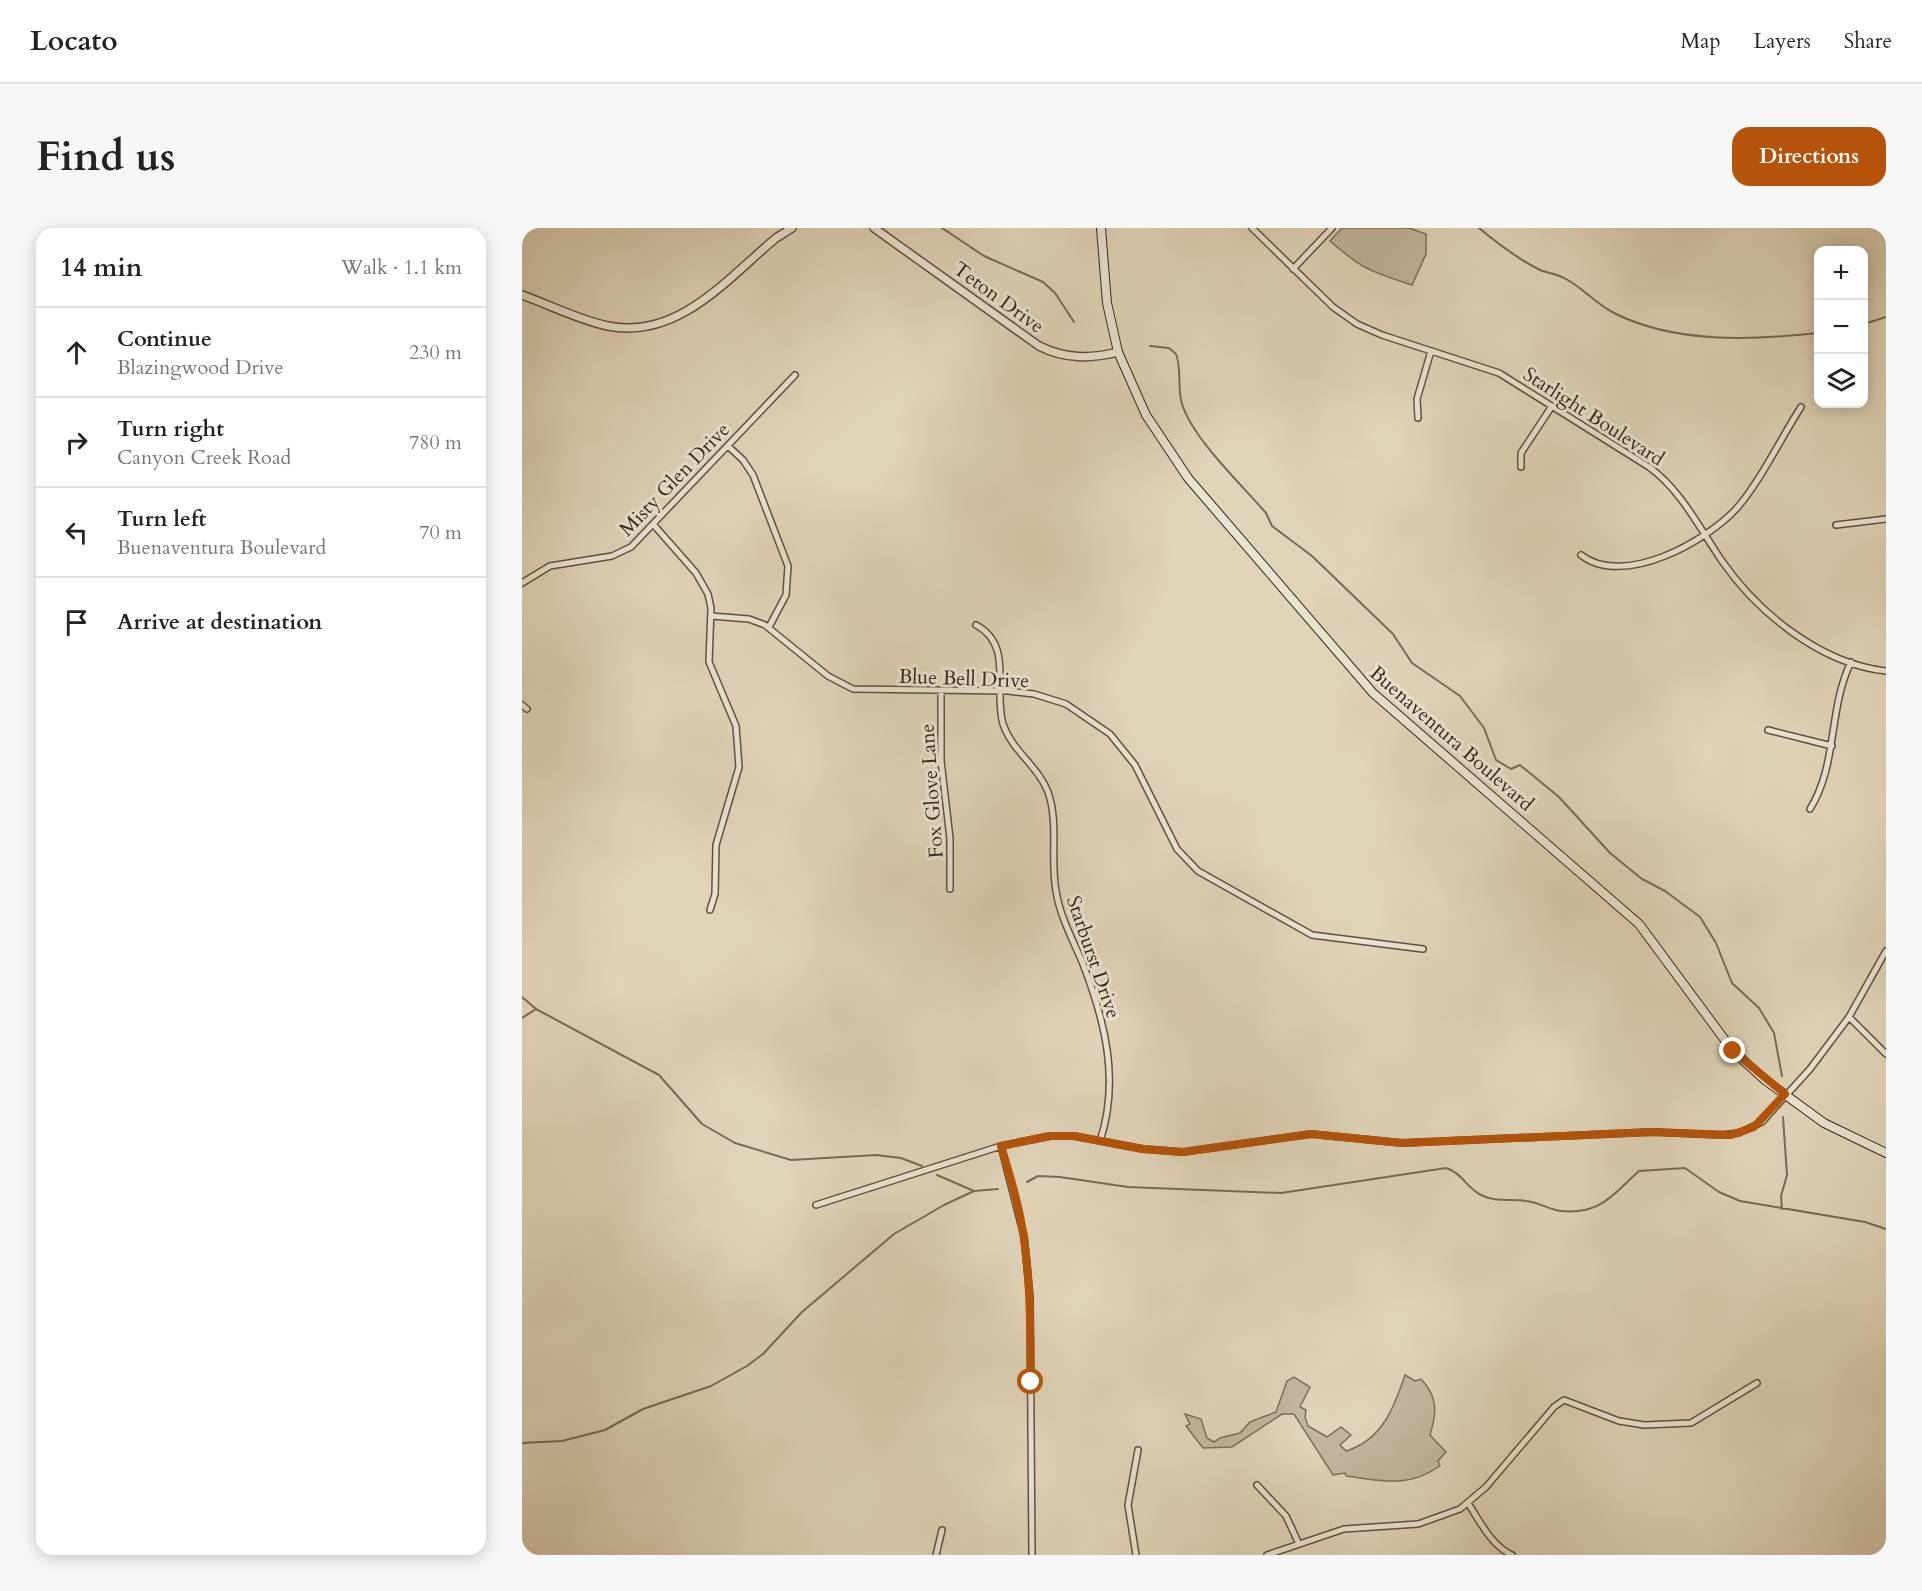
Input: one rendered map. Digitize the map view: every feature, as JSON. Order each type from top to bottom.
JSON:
[{"type":"main road","name":"Buenaventura Boulevard","points":[[1101,228],[1107,303],[1118,352],[1146,415],[1188,478],[1363,682],[1639,924],[1663,953],[1723,1040],[1751,1068],[1839,1132],[1886,1154]]},
{"type":"street","points":[[522,295],[605,325],[629,328],[653,326],[689,311],[776,238],[792,228]]},
{"type":"street","name":"Teton Drive","points":[[874,228],[1039,346],[1080,358],[1118,352]]},
{"type":"street","name":"Starlight Boulevard","points":[[1252,228],[1333,307],[1357,324],[1382,335],[1499,373],[1659,474],[1675,491],[1740,584],[1772,615],[1809,642],[1851,662],[1886,671]]},
{"type":"street","points":[[1293,269],[1332,228]]},
{"type":"street","points":[[1418,418],[1417,399],[1431,351]]},
{"type":"street","name":"Misty Glen Drive","points":[[522,583],[550,566],[603,558],[622,552],[653,524],[795,375]]},
{"type":"street","points":[[1521,467],[1521,453],[1552,406]]},
{"type":"street","points":[[1581,555],[1600,565],[1640,563],[1664,556],[1704,533],[1727,517],[1742,501],[1801,406]]},
{"type":"street","points":[[728,446],[743,460],[753,475],[788,566],[787,589],[769,627]]},
{"type":"street","points":[[1836,525],[1886,519]]},
{"type":"street","points":[[653,524],[701,579],[708,594],[711,616],[710,662],[735,720],[740,767],[717,845],[715,894],[710,910]]},
{"type":"street","name":"Blue Bell Drive","points":[[711,616],[749,619],[769,627],[828,676],[849,687],[863,690],[1000,691],[1054,699],[1079,711],[1110,734],[1135,765],[1177,849],[1198,871],[1312,935],[1423,949]]},
{"type":"street","name":"Starburst Drive","points":[[976,625],[987,631],[996,644],[1000,711],[1008,735],[1039,775],[1047,791],[1059,906],[1083,965],[1107,1046],[1110,1087],[1100,1141]]},
{"type":"street","points":[[1810,809],[1822,785],[1832,746],[1841,686],[1851,662]]},
{"type":"street","name":"Fox Glove Lane","points":[[941,691],[940,761],[951,837],[951,889]]},
{"type":"street","points":[[1768,730],[1832,746]]},
{"type":"street","points":[[816,1205],[1001,1146],[1050,1136],[1183,1152],[1311,1134],[1402,1143],[1652,1132],[1731,1135],[1754,1127],[1810,1069],[1849,1017],[1886,951]]},
{"type":"street","points":[[1849,1017],[1886,1054]]},
{"type":"street","points":[[1001,1146],[1024,1236],[1029,1289],[1032,1555]]},
{"type":"street","points":[[1267,1555],[1344,1529],[1401,1527],[1429,1522],[1468,1503],[1496,1476],[1558,1403],[1572,1402],[1613,1420],[1644,1425],[1691,1423],[1757,1383]]},
{"type":"street","points":[[1136,1555],[1128,1505],[1138,1450]]},
{"type":"street","points":[[1257,1485],[1286,1516],[1299,1544]]},
{"type":"street","points":[[1468,1503],[1488,1534],[1502,1550],[1512,1555]]},
{"type":"street","points":[[936,1555],[942,1530]]},
{"type":"shaded area","points":[[1342,228],[1409,228],[1426,234],[1426,254],[1412,285],[1368,269],[1341,251],[1330,241]]},
{"type":"shaded area","points":[[1405,1375],[1415,1381],[1421,1379],[1431,1392],[1435,1412],[1430,1435],[1446,1452],[1438,1461],[1440,1466],[1417,1478],[1396,1481],[1346,1476],[1345,1473],[1333,1475],[1294,1414],[1282,1414],[1232,1447],[1203,1448],[1186,1426],[1190,1424],[1185,1414],[1201,1419],[1207,1438],[1214,1442],[1220,1438],[1240,1433],[1250,1422],[1276,1412],[1287,1381],[1294,1377],[1310,1387],[1300,1407],[1306,1410],[1305,1417],[1308,1426],[1327,1437],[1341,1427],[1351,1435],[1340,1445],[1346,1451],[1358,1446],[1378,1431],[1391,1411]]},
{"type":"waterway","points":[[942,228],[984,256],[1043,282],[1055,293],[1074,322]]},
{"type":"waterway","points":[[1479,228],[1524,261],[1540,270],[1566,279],[1607,309],[1638,323],[1688,335],[1714,337],[1741,338],[1814,333]]},
{"type":"waterway","points":[[1868,323],[1886,317]]},
{"type":"waterway","points":[[1150,346],[1169,348],[1176,354],[1182,404],[1188,418],[1207,446],[1266,513],[1272,526],[1312,556],[1393,634],[1412,663],[1460,696],[1484,728],[1496,760],[1511,769],[1520,765],[1559,797],[1610,853],[1642,879],[1665,891],[1700,917],[1716,943],[1732,983],[1759,1008],[1774,1033],[1782,1076]]},
{"type":"waterway","points":[[522,997],[536,1009],[659,1075],[702,1124],[735,1143],[791,1160],[876,1155],[901,1158],[922,1166]]},
{"type":"waterway","points":[[522,1018],[536,1009]]},
{"type":"waterway","points":[[1782,1209],[1781,1196],[1787,1175],[1783,1117]]},
{"type":"waterway","points":[[1027,1182],[1038,1176],[1128,1187],[1281,1193],[1446,1168],[1456,1173],[1481,1195],[1498,1200],[1520,1200],[1557,1210],[1575,1211],[1586,1210],[1605,1201],[1639,1171],[1685,1168],[1719,1192],[1740,1201],[1865,1222],[1886,1229]]},
{"type":"waterway","points":[[937,1175],[974,1191]]},
{"type":"waterway","points":[[522,1443],[562,1441],[605,1430],[643,1409],[711,1386],[747,1366],[763,1354],[802,1312],[894,1234],[944,1205],[974,1191],[998,1189]]},
{"type":"route","points":[[1031,1382],[1030,1298],[1024,1236],[1001,1146],[1050,1136],[1074,1136],[1143,1149],[1183,1152],[1235,1146],[1276,1137],[1311,1134],[1402,1143],[1652,1132],[1731,1135],[1746,1131],[1762,1122],[1785,1094],[1765,1080],[1733,1051]]}]
